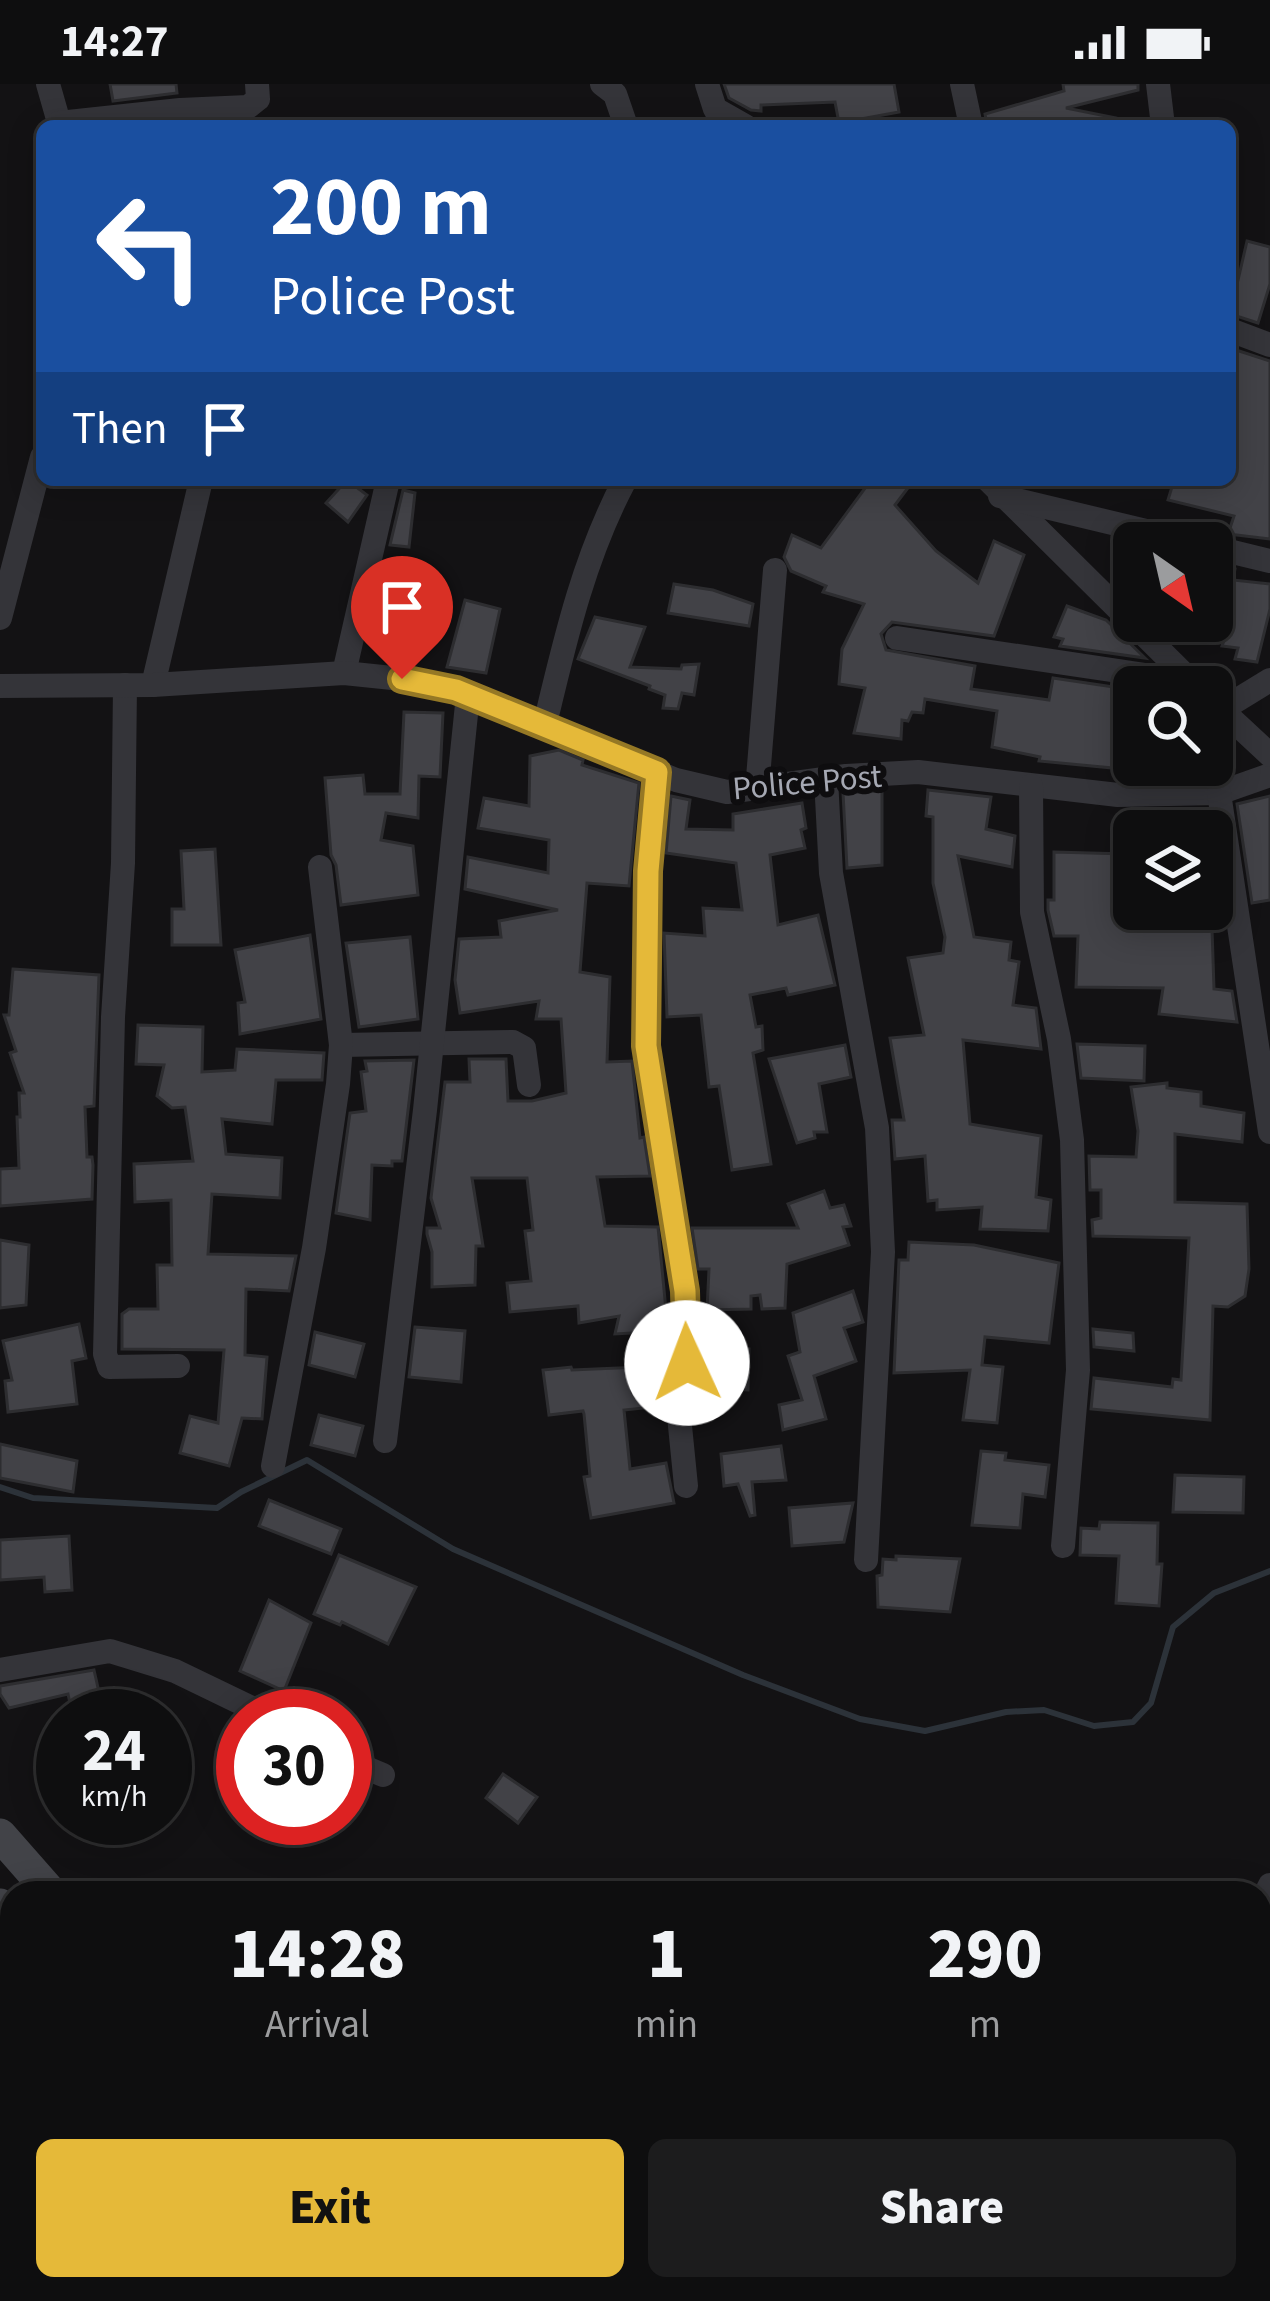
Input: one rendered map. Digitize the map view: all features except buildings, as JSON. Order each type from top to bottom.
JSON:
[{"type":"main road","points":[[0,1835],[40,1881]]},
{"type":"street","points":[[49,84],[58,120]]},
{"type":"street","points":[[94,120],[248,107],[259,99],[257,84]]},
{"type":"street","points":[[602,84],[615,94],[624,120]]},
{"type":"street","points":[[706,84],[715,109],[735,120]]},
{"type":"street","points":[[962,84],[970,120]]},
{"type":"street","points":[[1158,84],[1162,120]]},
{"type":"street","points":[[1236,333],[1270,344]]},
{"type":"street","points":[[0,618],[36,480]]},
{"type":"street","points":[[152,685],[200,486]]},
{"type":"street","points":[[344,673],[387,486]]},
{"type":"street","points":[[545,724],[574,601],[622,486]]},
{"type":"street","points":[[994,488],[1119,522]]},
{"type":"street","points":[[994,488],[1177,666]]},
{"type":"street","points":[[1233,552],[1270,561]]},
{"type":"street","points":[[757,790],[776,570]]},
{"type":"street","points":[[896,638],[1113,671]]},
{"type":"street","name":"Police Post","points":[[0,686],[152,685],[344,673],[402,679],[468,695],[657,772],[727,792],[918,772],[1118,795],[1219,793],[1270,775]]},
{"type":"street","points":[[1233,698],[1270,680]]},
{"type":"street","points":[[125,685],[105,1354],[110,1367],[178,1366]]},
{"type":"street","points":[[385,1441],[468,695]]},
{"type":"street","points":[[1233,721],[1270,755]]},
{"type":"street","points":[[657,772],[648,871],[646,1046],[685,1291],[687,1363],[679,1416],[686,1486]]},
{"type":"street","points":[[826,779],[831,873],[878,1128],[883,1252],[866,1561]]},
{"type":"street","points":[[1031,786],[1032,912],[1058,1039],[1072,1140],[1078,1370],[1063,1546]]},
{"type":"street","points":[[1219,793],[1270,1132]]},
{"type":"street","points":[[273,1466],[314,1248],[340,1045],[320,867]]},
{"type":"street","points":[[340,1045],[513,1042],[524,1048],[529,1085]]},
{"type":"street","points":[[0,1670],[110,1651],[175,1670],[216,1690]]},
{"type":"street","points":[[372,1770],[383,1775]]},
{"type":"waterway","points":[[0,1487],[33,1498],[217,1508],[307,1460],[453,1549],[743,1675],[860,1719],[925,1731],[1006,1712],[1044,1710],[1094,1726],[1133,1722],[1151,1703],[1173,1627],[1214,1593],[1270,1571]]},
{"type":"route","points":[[402,679],[456,690],[657,772],[648,871],[646,1046],[685,1291],[687,1363]]}]
